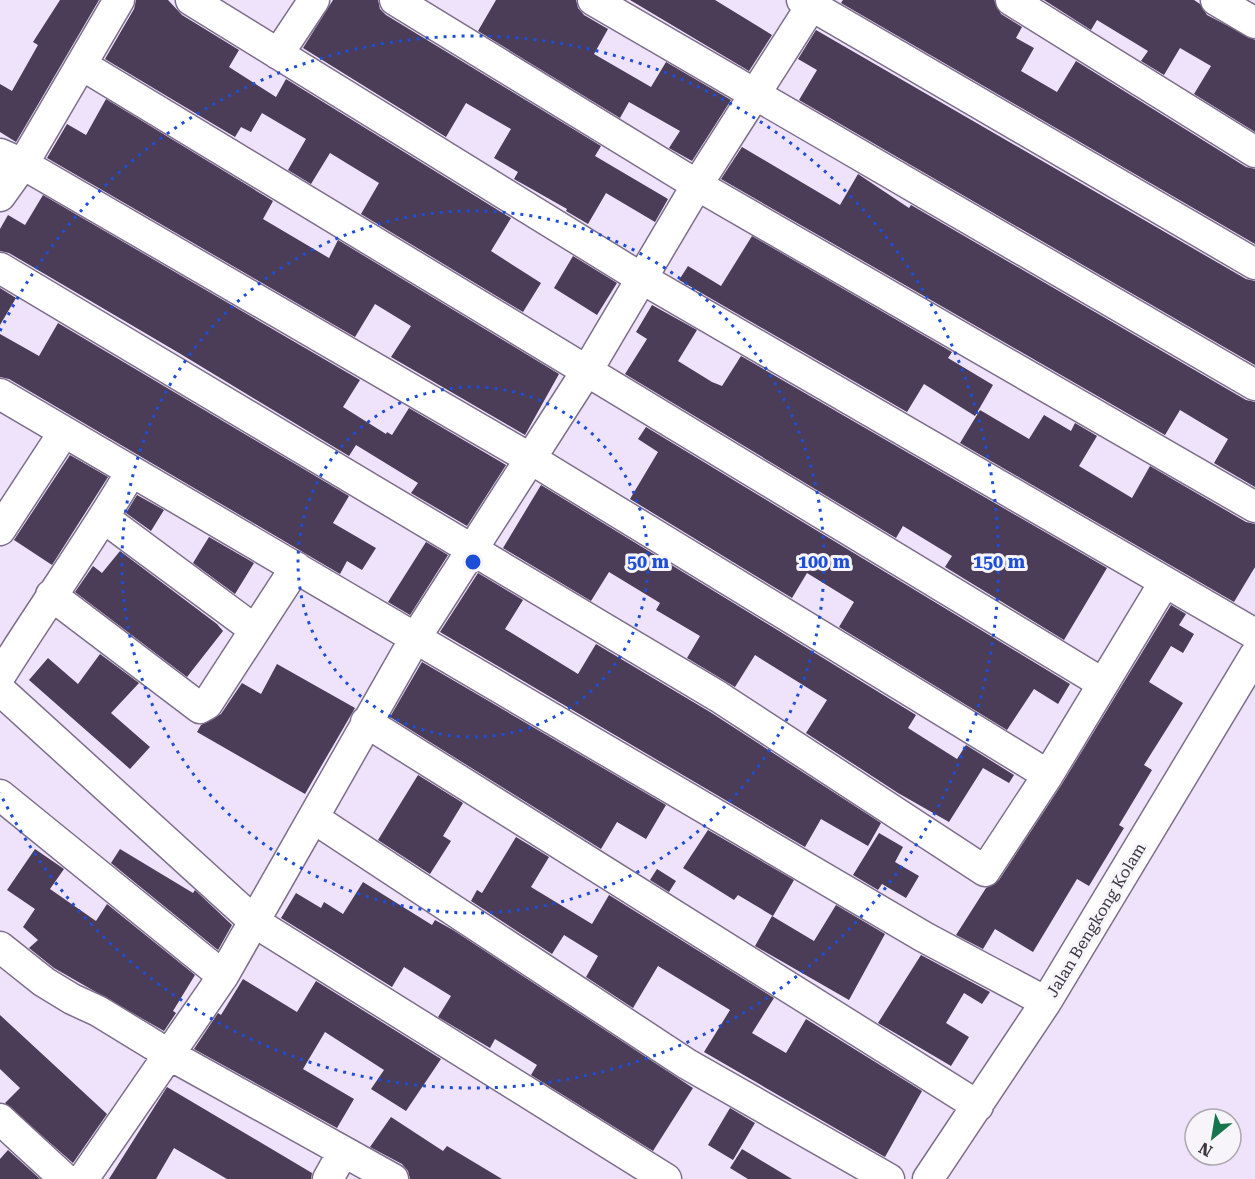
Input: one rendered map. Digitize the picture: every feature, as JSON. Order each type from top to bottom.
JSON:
[{"type":"street","points":[[0,196],[12,159],[82,65],[119,0]]},
{"type":"street","points":[[191,0],[641,278],[1255,634]]},
{"type":"street","points":[[278,54],[314,0]]},
{"type":"street","points":[[395,0],[698,185],[1255,507]]},
{"type":"street","points":[[593,0],[1255,385]]},
{"type":"street","points":[[1011,0],[1255,152]]},
{"type":"street","points":[[1216,0],[1255,23]]},
{"type":"street","points":[[83,1179],[224,976],[315,819],[366,722],[416,637],[588,369],[809,2],[1255,264]]},
{"type":"street","points":[[82,65],[1102,682]]},
{"type":"street","points":[[12,159],[531,459],[1048,775]]},
{"type":"street","points":[[0,268],[719,697],[985,871],[1048,775],[1102,682],[1164,583]]},
{"type":"street","points":[[0,394],[924,937],[1046,1002]]},
{"type":"street","points":[[0,530],[64,432]]},
{"type":"street","points":[[0,676],[51,595],[104,518],[131,472]]},
{"type":"street","points":[[104,518],[255,630]]},
{"type":"street","points":[[51,595],[200,708],[207,704],[296,567]]},
{"type":"street","name":"Jalan Bengkong Kolam","points":[[928,1179],[1046,1002],[1255,655]]},
{"type":"street","points":[[0,690],[256,923],[666,1179]]},
{"type":"street","points":[[366,722],[978,1106]]},
{"type":"street","points":[[0,795],[224,976]]},
{"type":"street","points":[[315,819],[687,1064],[889,1179]]},
{"type":"street","points":[[0,947],[44,982],[393,1179]]},
{"type":"street","points":[[0,1119],[65,1179]]},
{"type":"street","points":[[328,1179],[343,1152]]},
{"type":"building","points":[[60,0],[99,0],[16,142],[0,132],[0,84],[12,91],[38,45],[33,42]]},
{"type":"building","points":[[136,0],[168,0],[182,15],[239,50],[229,67],[276,97],[286,79],[511,218],[491,251],[541,283],[523,312],[361,214],[379,183],[330,153],[311,184],[288,170],[306,139],[262,113],[251,132],[241,127],[235,137],[105,59],[134,9]]},
{"type":"building","points":[[333,0],[378,0],[380,9],[386,15],[601,146],[595,156],[668,199],[655,222],[606,193],[588,224],[566,211],[567,209],[514,179],[518,172],[494,158],[511,129],[466,103],[446,137],[303,48]]},
{"type":"building","points":[[496,0],[576,0],[578,8],[584,15],[608,29],[594,54],[651,87],[666,62],[731,100],[692,161],[669,148],[680,131],[629,102],[620,118],[478,31]]},
{"type":"building","points":[[630,0],[715,0],[772,35],[749,71]]},
{"type":"building","points":[[843,0],[994,0],[1001,14],[1022,27],[1016,38],[1034,48],[1021,71],[1057,92],[1076,61],[1246,167],[1255,169],[1255,244],[841,3]]},
{"type":"building","points":[[1044,0],[1194,0],[1200,4],[1207,15],[1255,40],[1255,132],[1194,94],[1211,66],[1180,48],[1164,75],[1141,61],[1148,51],[1097,20],[1091,30]]},
{"type":"building","points":[[816,30],[1246,279],[1255,281],[1255,365],[799,100],[817,70],[798,59]]},
{"type":"building","points":[[106,99],[273,201],[263,219],[329,258],[338,240],[559,374],[525,435],[391,357],[411,326],[375,304],[355,337],[47,158],[67,124],[86,135]]},
{"type":"building","points":[[742,147],[840,205],[858,174],[909,208],[911,205],[1246,400],[1255,402],[1255,487],[1214,463],[1228,439],[1180,410],[1165,435],[721,179]]},
{"type":"building","points":[[43,195],[360,380],[343,407],[386,434],[387,432],[392,435],[409,408],[506,465],[467,526],[411,493],[418,483],[356,445],[349,456],[9,253],[0,251],[0,229],[8,215],[25,225]]},
{"type":"building","points":[[752,236],[952,352],[948,358],[993,385],[975,416],[924,384],[907,412],[679,280],[688,266],[721,286]]},
{"type":"building","points":[[573,256],[617,283],[597,315],[554,288]]},
{"type":"building","points":[[0,288],[16,298],[0,325]]},
{"type":"building","points":[[652,305],[697,330],[678,361],[712,382],[722,386],[741,356],[1107,568],[1064,640],[945,567],[952,556],[903,526],[896,538],[625,374],[647,339],[636,332]]},
{"type":"building","points":[[58,323],[349,496],[333,523],[376,548],[362,570],[347,561],[340,574],[9,379],[0,377],[0,334],[39,356]]},
{"type":"building","points":[[980,410],[1029,439],[1044,415],[1071,431],[1075,423],[1097,436],[1079,466],[1132,498],[1150,466],[1246,522],[1255,524],[1255,567],[1234,602],[960,443]]},
{"type":"building","points":[[646,427],[1070,684],[1058,704],[1034,689],[1007,730],[839,627],[854,602],[807,573],[792,598],[630,499],[658,452],[638,439]]},
{"type":"building","points":[[70,455],[108,477],[52,565],[14,540]]},
{"type":"building","points":[[541,485],[916,715],[908,728],[957,759],[966,745],[1014,775],[1009,783],[983,768],[949,822],[898,793],[806,733],[827,700],[755,655],[735,687],[687,658],[700,636],[656,610],[660,603],[609,572],[591,601],[503,548]]},
{"type":"building","points":[[137,495],[164,510],[151,531],[126,513]]},
{"type":"building","points":[[209,537],[254,563],[235,594],[193,563]]},
{"type":"building","points":[[426,542],[448,555],[410,615],[388,602]]},
{"type":"building","points":[[120,551],[217,624],[223,631],[187,677],[75,592],[93,566],[102,573]]},
{"type":"building","points":[[478,573],[523,600],[505,629],[578,674],[596,644],[710,712],[881,823],[868,846],[821,819],[805,847],[440,632]]},
{"type":"building","points":[[1171,605],[1186,614],[1179,625],[1194,634],[1183,653],[1171,646],[1149,682],[1183,703],[1144,765],[1152,770],[1119,825],[1124,828],[1089,886],[1077,879],[1033,952],[995,929],[983,949],[956,935],[986,888],[999,880],[1062,784]]},
{"type":"building","points":[[100,654],[139,683],[111,713],[150,747],[130,769],[29,680],[48,658],[78,684]]},
{"type":"building","points":[[422,662],[666,805],[646,839],[617,822],[601,849],[390,717]]},
{"type":"building","points":[[277,664],[355,708],[305,794],[197,732],[201,725],[221,714],[242,683],[261,694]]},
{"type":"building","points":[[418,775],[463,803],[443,836],[451,841],[430,874],[378,840]]},
{"type":"building","points":[[708,830],[794,880],[773,916],[738,895],[734,900],[683,868]]},
{"type":"building","points":[[879,833],[903,847],[895,862],[919,876],[906,898],[882,884],[878,890],[853,875]]},
{"type":"building","points":[[516,837],[549,857],[531,887],[592,924],[609,895],[774,998],[752,1033],[786,1053],[806,1019],[922,1091],[885,1157],[704,1052],[730,1010],[658,966],[633,1008],[586,977],[598,956],[564,935],[552,954],[471,901],[477,890],[482,893]]},
{"type":"building","points":[[35,849],[64,869],[50,889],[96,921],[107,904],[195,975],[173,1011],[176,1013],[164,1031],[54,968],[29,948],[38,940],[23,927],[35,909],[7,890]]},
{"type":"building","points":[[120,849],[193,893],[195,890],[232,925],[218,950],[111,863]]},
{"type":"building","points":[[657,869],[676,881],[669,892],[650,880]]},
{"type":"building","points":[[363,882],[432,925],[435,920],[453,930],[693,1088],[653,1151],[531,1075],[537,1065],[495,1039],[490,1048],[438,1017],[451,996],[404,967],[392,987],[281,918],[296,893],[321,908],[324,902],[343,914]]},
{"type":"building","points":[[836,905],[885,934],[849,1000],[755,946],[772,916],[814,941]]},
{"type":"building","points":[[921,955],[990,992],[982,1004],[964,993],[946,1023],[969,1037],[951,1066],[878,1023]]},
{"type":"building","points":[[243,979],[297,1012],[316,981],[441,1059],[406,1111],[371,1089],[384,1070],[325,1032],[303,1069],[354,1099],[337,1128],[194,1049],[218,1013],[221,1015]]},
{"type":"building","points":[[0,1015],[107,1114],[73,1163],[5,1103],[20,1088],[0,1069]]},
{"type":"building","points":[[167,1087],[312,1173],[311,1179],[227,1179],[174,1148],[156,1179],[109,1179]]},
{"type":"building","points":[[730,1108],[755,1123],[733,1160],[708,1145]]},
{"type":"building","points":[[391,1117],[443,1151],[447,1146],[502,1179],[410,1179],[408,1171],[402,1164],[370,1147]]},
{"type":"building","points":[[742,1149],[792,1179],[748,1179],[730,1168]]},
{"type":"building","points":[[8,1150],[40,1179],[0,1179],[0,1159]]}]
